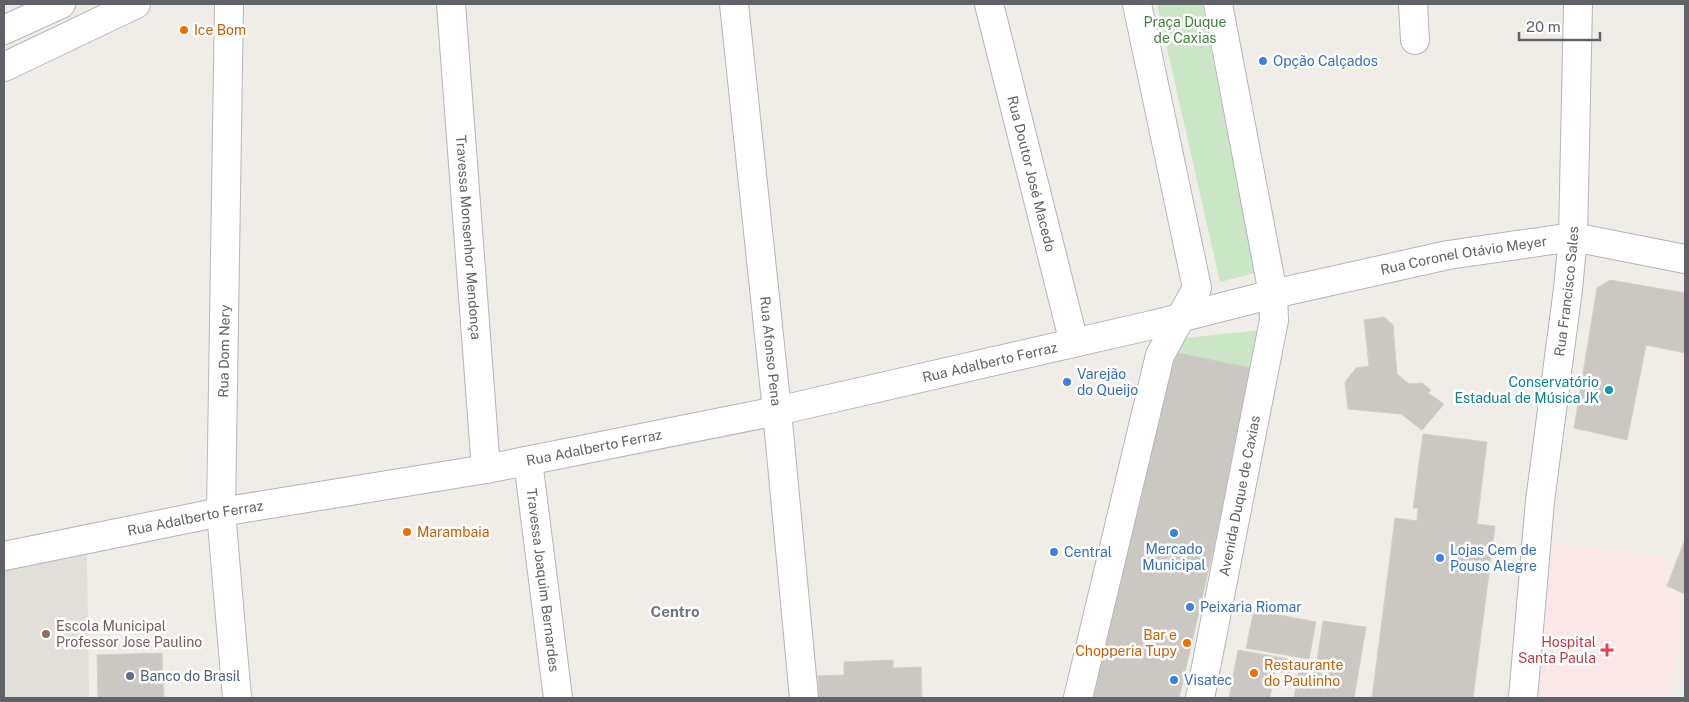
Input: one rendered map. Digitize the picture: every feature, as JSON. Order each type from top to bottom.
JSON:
[{"type":"street","points":[[4,30],[61,4]]},
{"type":"street","points":[[4,66],[136,4]]},
{"type":"street","name":"Rua Dom Nery","points":[[229,4],[221,512],[237,698]]},
{"type":"street","name":"Travessa Monsenhor Mendonça","points":[[451,4],[486,470]]},
{"type":"street","name":"Rua Afonso Pena","points":[[734,4],[778,411],[804,698]]},
{"type":"street","name":"Rua Doutor José Macedo","points":[[989,4],[1074,343]]},
{"type":"street","points":[[1078,698],[1160,355],[1198,288],[1138,4]]},
{"type":"street","name":"Avenida Duque de Caxias","points":[[1200,698],[1274,320],[1273,294],[1218,4]]},
{"type":"street","points":[[1413,4],[1415,40]]},
{"type":"street","name":"Rua Francisco Sales","points":[[1523,698],[1540,501],[1573,237],[1578,4]]},
{"type":"street","name":"Rua Coronel Otávio Meyer","points":[[1273,294],[1448,255],[1573,237],[1685,259]]},
{"type":"street","points":[[1180,317],[1273,294]]},
{"type":"street","name":"Rua Adalberto Ferraz","points":[[4,556],[221,512],[486,470],[778,411],[1180,317]]},
{"type":"street","name":"Travessa Joaquim Bernardes","points":[[528,461],[558,698]]},
{"type":"shaded area","name":"Hospital Santa Paula","points":[[1537,541],[1670,558],[1667,586],[1685,601],[1670,698],[1638,698],[1613,693],[1609,698],[1537,698]]},
{"type":"shaded area","name":"Escola Municipal Professor Jose Paulino","points":[[87,555],[89,698],[4,698],[4,569]]},
{"type":"green space","name":"Praça Duque de Caxias","points":[[1157,4],[1202,4],[1255,273],[1220,282]]},
{"type":"green space","points":[[1261,330],[1255,369],[1174,352],[1177,339]]},
{"type":"building","name":"Conservatório Estadual de Música JK","points":[[1610,280],[1685,293],[1685,353],[1646,345],[1627,440],[1574,428],[1597,288]]},
{"type":"building","points":[[1384,317],[1393,325],[1397,374],[1409,384],[1422,383],[1431,390],[1428,393],[1444,404],[1422,430],[1401,414],[1348,409],[1345,382],[1356,368],[1369,366],[1364,320]]},
{"type":"building","name":"Mercado Municipal","points":[[1174,352],[1255,369],[1179,698],[1093,698]]},
{"type":"building","name":"Lojas Cem de Pouso Alegre","points":[[1423,434],[1487,442],[1477,524],[1495,526],[1473,698],[1372,698],[1395,518],[1417,521],[1418,508],[1413,508]]},
{"type":"building","points":[[1685,539],[1685,594],[1667,586]]},
{"type":"building","points":[[1254,610],[1316,622],[1309,659],[1246,648]]},
{"type":"building","points":[[1323,621],[1366,627],[1354,698],[1294,698],[1300,664],[1316,667]]},
{"type":"building","name":"Restaurante do Paulinho","points":[[1238,650],[1294,660],[1291,674],[1275,671],[1270,698],[1229,698]]},
{"type":"building","name":"Banco do Brasil","points":[[162,653],[164,698],[98,698],[97,655]]},
{"type":"building","points":[[893,660],[893,668],[921,667],[922,698],[819,698],[818,676],[844,675],[844,662]]},
{"type":"place","name":"Ice Bom","points":[[184,30]]},
{"type":"place","name":"Opção Calçados","points":[[1263,61]]},
{"type":"place","name":"Varejão do Queijo","points":[[1067,382]]},
{"type":"place","name":"Conservatório Estadual de Música JK","points":[[1609,390]]},
{"type":"place","name":"Marambaia","points":[[407,532]]},
{"type":"place","name":"Mercado Municipal","points":[[1174,533]]},
{"type":"place","name":"Central","points":[[1054,552]]},
{"type":"place","name":"Lojas Cem de Pouso Alegre","points":[[1440,558]]},
{"type":"place","name":"Peixaria Riomar","points":[[1190,607]]},
{"type":"place","name":"Escola Municipal Professor Jose Paulino","points":[[46,634]]},
{"type":"place","name":"Bar e Chopperia Tupy","points":[[1187,643]]},
{"type":"place","name":"Hospital Santa Paula","points":[[1607,650]]},
{"type":"place","name":"Restaurante do Paulinho","points":[[1254,673]]},
{"type":"place","name":"Banco do Brasil","points":[[130,676]]},
{"type":"place","name":"Visatec","points":[[1174,680]]},
{"type":"district","name":"Centro","points":[[675,611]]}]
